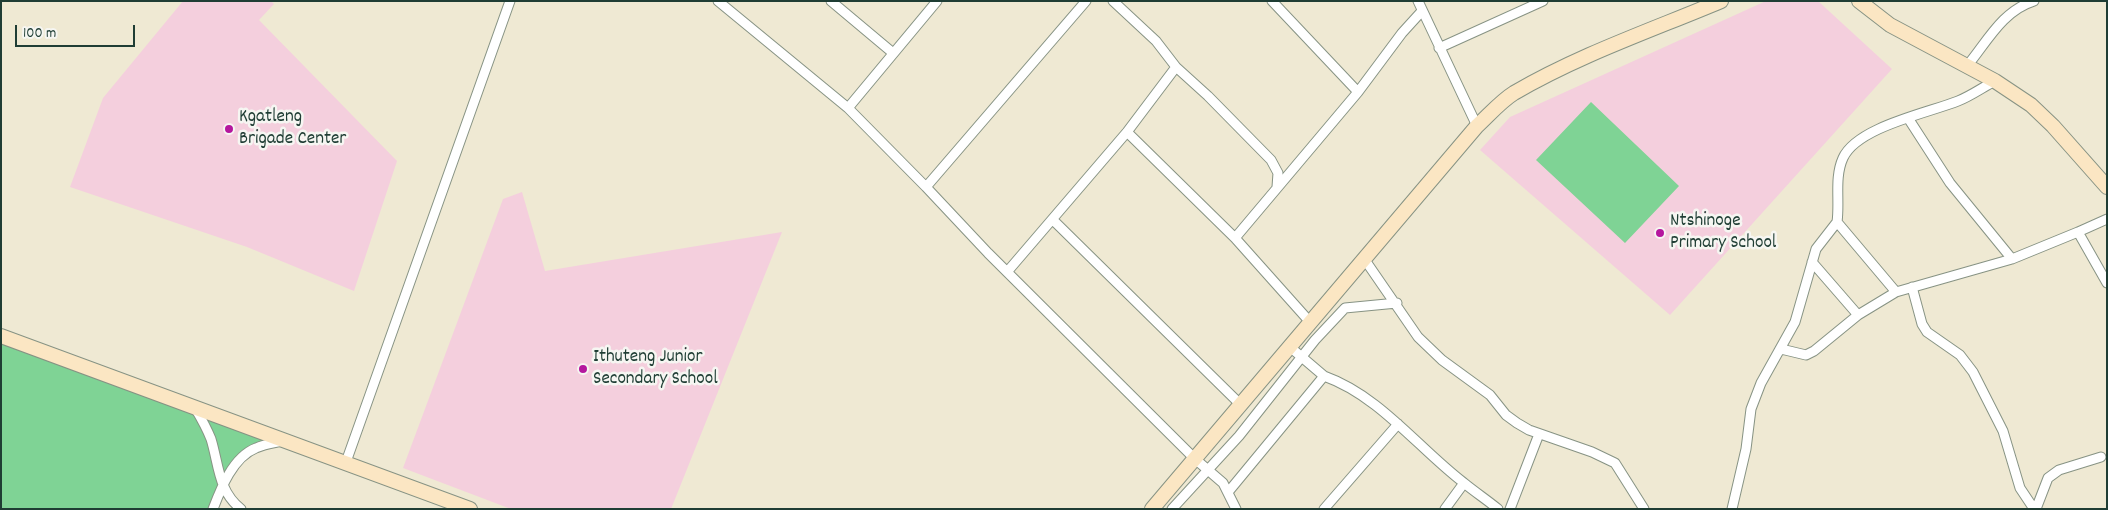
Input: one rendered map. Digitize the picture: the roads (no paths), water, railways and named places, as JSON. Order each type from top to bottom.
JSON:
[{"type":"street","points":[[346,462],[510,1]]},
{"type":"street","points":[[718,1],[848,108],[1007,272],[1194,458],[1209,469],[1228,491],[1236,509]]},
{"type":"street","points":[[831,1],[894,53]]},
{"type":"street","points":[[848,108],[937,1]]},
{"type":"street","points":[[926,188],[1086,1]]},
{"type":"street","points":[[1112,1],[1156,41],[1176,67],[1208,96],[1271,160],[1278,173],[1277,187]]},
{"type":"street","points":[[1272,1],[1358,92]]},
{"type":"street","points":[[1418,1],[1477,126]]},
{"type":"street","points":[[1439,48],[1543,1]]},
{"type":"street","points":[[1152,509],[1477,126],[1513,94],[1568,66],[1721,1]]},
{"type":"street","points":[[1859,1],[1890,25],[1995,81],[2041,114],[2107,187]]},
{"type":"street","points":[[1967,66],[2009,14],[2021,6],[2034,1]]},
{"type":"street","points":[[1235,238],[1358,92],[1402,33],[1422,11]]},
{"type":"street","points":[[1007,272],[1127,132],[1176,67]]},
{"type":"street","points":[[1732,509],[1746,449],[1752,409],[1761,383],[1795,322],[1812,262],[1822,238],[1836,222],[1839,172],[1849,148],[1885,125],[1960,100],[1995,81]]},
{"type":"street","points":[[1908,118],[1950,183],[2012,259]]},
{"type":"street","points":[[1127,132],[1235,238],[1310,322]]},
{"type":"street","points":[[1781,349],[1806,355],[1814,351],[1858,315],[1896,292],[2012,259],[2107,219]]},
{"type":"street","points":[[1053,220],[1240,405]]},
{"type":"street","points":[[1836,222],[1896,292]]},
{"type":"street","points":[[2078,232],[2107,283]]},
{"type":"street","points":[[1365,260],[1418,337],[1442,360],[1490,395],[1506,414],[1517,423],[1539,434],[1592,452],[1615,463],[1644,509]]},
{"type":"street","points":[[1812,262],[1858,315]]},
{"type":"street","points":[[1912,287],[1922,324],[1927,332],[1960,355],[1973,372],[2003,431],[2020,488],[2035,509]]},
{"type":"street","points":[[1172,509],[1187,490],[1239,436],[1315,340],[1345,308],[1396,303]]},
{"type":"street","points":[[1,336],[283,441],[346,462],[463,507]]},
{"type":"street","points":[[1290,347],[1324,376],[1336,380],[1398,424],[1464,483],[1498,509]]},
{"type":"street","points":[[1228,491],[1324,376]]},
{"type":"street","points":[[195,408],[211,439],[222,485],[231,501],[241,509]]},
{"type":"street","points":[[1324,509],[1398,424]]},
{"type":"street","points":[[1510,509],[1539,434]]},
{"type":"street","points":[[213,509],[222,485],[244,457],[254,448],[283,441]]},
{"type":"street","points":[[2035,509],[2048,478],[2059,470],[2101,457]]},
{"type":"street","points":[[1445,509],[1464,483]]},
{"type":"place","name":"Kgatleng Brigade Center","points":[[229,129]]},
{"type":"place","name":"Ntshinoge Primary School","points":[[1660,233]]},
{"type":"place","name":"Ithuteng Junior Secondary School","points":[[583,369]]}]
